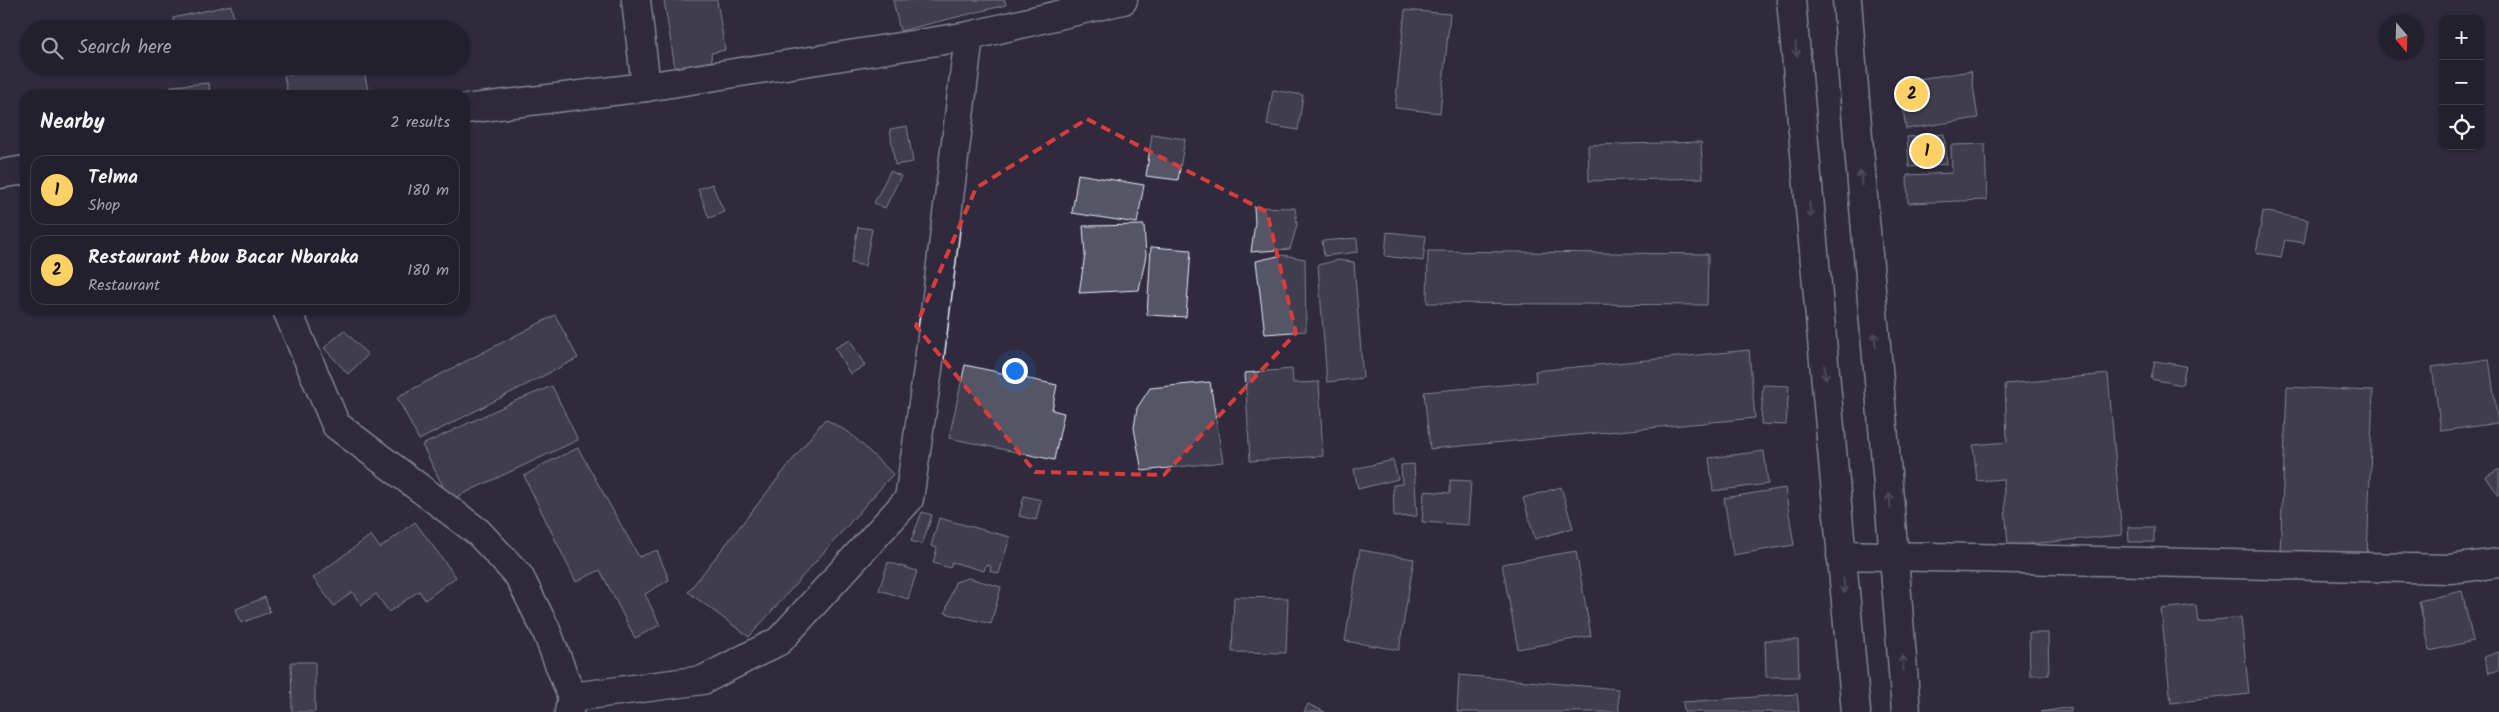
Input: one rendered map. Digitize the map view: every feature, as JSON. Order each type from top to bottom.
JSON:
[{"type":"street","points":[[636,0],[646,87]]},
{"type":"street","points":[[470,108],[646,87],[969,36],[1123,0]]},
{"type":"street","points":[[1791,0],[1856,712]]},
{"type":"street","points":[[1847,0],[1865,233],[1895,557],[1906,712]]},
{"type":"street","points":[[289,315],[336,425],[478,532],[519,576],[546,630],[571,704],[703,680],[779,640],[909,499],[928,369],[969,36]]},
{"type":"street","points":[[0,174],[20,171]]},
{"type":"street","points":[[1841,555],[2450,569],[2499,563]]},
{"type":"highlighted area","points":[[1087,119],[1267,212],[1296,333],[1164,475],[1035,472],[916,326],[976,188]]},
{"type":"building","points":[[664,0],[717,0],[725,50],[711,53],[712,61],[675,68]]},
{"type":"building","points":[[893,0],[1005,0],[1006,5],[900,31]]},
{"type":"building","points":[[231,5],[234,20],[173,20],[173,18]]},
{"type":"building","points":[[1405,10],[1450,14],[1440,113],[1395,108]]},
{"type":"building","points":[[1971,71],[1978,118],[1906,129],[1899,82]]},
{"type":"building","points":[[365,75],[368,90],[287,90],[284,76]]},
{"type":"building","points":[[209,83],[210,90],[171,90],[171,86]]},
{"type":"building","points":[[1273,90],[1303,95],[1298,130],[1267,125]]},
{"type":"building","points":[[907,126],[913,162],[895,165],[890,129]]},
{"type":"building","points":[[1152,134],[1185,139],[1178,180],[1146,176]]},
{"type":"building","points":[[1944,134],[1947,164],[1909,167],[1907,137]]},
{"type":"building","points":[[1701,142],[1703,178],[1589,181],[1588,145]]},
{"type":"building","points":[[1985,144],[1987,200],[1908,203],[1907,175],[1952,173],[1951,145]]},
{"type":"building","points":[[890,171],[901,176],[885,208],[874,203]]},
{"type":"building","points":[[1078,174],[1144,185],[1137,223],[1072,213]]},
{"type":"building","points":[[712,184],[724,212],[709,218],[698,189]]},
{"type":"building","points":[[1254,207],[1295,208],[1297,225],[1290,249],[1251,252],[1255,223]]},
{"type":"building","points":[[2263,211],[2308,220],[2304,243],[2285,240],[2281,257],[2256,253]]},
{"type":"building","points":[[1144,225],[1146,255],[1139,290],[1079,293],[1085,255],[1083,226]]},
{"type":"building","points":[[858,227],[872,229],[865,266],[851,263]]},
{"type":"building","points":[[1387,232],[1426,236],[1423,261],[1385,256]]},
{"type":"building","points":[[1357,238],[1358,252],[1324,256],[1322,241]]},
{"type":"building","points":[[1151,247],[1191,250],[1186,317],[1147,315]]},
{"type":"building","points":[[1428,251],[1708,254],[1707,305],[1427,303]]},
{"type":"building","points":[[1283,255],[1305,259],[1306,331],[1265,334],[1256,261]]},
{"type":"building","points":[[1338,260],[1354,262],[1363,378],[1327,382],[1318,265]]},
{"type":"building","points":[[555,315],[578,358],[419,440],[397,397]]},
{"type":"building","points":[[344,330],[368,355],[348,374],[324,348]]},
{"type":"building","points":[[850,340],[865,366],[850,374],[835,348]]},
{"type":"building","points":[[1749,350],[1755,418],[1430,449],[1424,392],[1536,382],[1535,371]]},
{"type":"building","points":[[2489,359],[2498,423],[2441,431],[2432,367]]},
{"type":"building","points":[[2155,361],[2186,366],[2182,385],[2151,379]]},
{"type":"building","points":[[965,365],[1057,385],[1052,410],[1064,413],[1054,460],[949,438]]},
{"type":"building","points":[[1292,369],[1293,383],[1319,382],[1323,456],[1250,461],[1245,373]]},
{"type":"building","points":[[2108,374],[2122,535],[2008,546],[2003,479],[1977,481],[1973,445],[2007,442],[2005,384]]},
{"type":"building","points":[[1210,382],[1223,462],[1142,471],[1134,428],[1137,408],[1150,388]]},
{"type":"building","points":[[1763,385],[1789,386],[1786,425],[1761,424]]},
{"type":"building","points":[[552,386],[578,440],[450,500],[422,445],[515,401]]},
{"type":"building","points":[[2287,387],[2373,391],[2367,557],[2280,554]]},
{"type":"building","points":[[825,419],[850,433],[893,474],[749,637],[688,592]]},
{"type":"building","points":[[578,448],[639,557],[657,550],[669,580],[645,594],[660,625],[635,638],[600,570],[576,582],[524,476]]},
{"type":"building","points":[[1764,451],[1768,484],[1713,491],[1709,458]]},
{"type":"building","points":[[1393,460],[1398,479],[1358,489],[1354,469]]},
{"type":"building","points":[[1414,464],[1417,516],[1394,517],[1393,485],[1402,484],[1401,465]]},
{"type":"building","points":[[2499,469],[2499,496],[2486,477]]},
{"type":"building","points":[[1450,480],[1471,481],[1468,525],[1422,522],[1424,491],[1450,493]]},
{"type":"building","points":[[1561,487],[1573,528],[1535,539],[1523,498]]},
{"type":"building","points":[[1785,488],[1794,545],[1733,555],[1724,498]]},
{"type":"building","points":[[1024,496],[1041,500],[1036,520],[1019,516]]},
{"type":"building","points":[[922,512],[932,515],[922,545],[911,541]]},
{"type":"building","points":[[939,518],[1010,537],[999,574],[990,571],[991,566],[986,565],[984,571],[952,562],[950,568],[933,563],[937,548],[931,546]]},
{"type":"building","points":[[415,522],[456,577],[425,600],[419,591],[389,612],[376,594],[361,605],[352,592],[334,606],[313,578],[371,535],[380,548]]},
{"type":"building","points":[[2128,527],[2154,527],[2154,542],[2129,542]]},
{"type":"building","points":[[1360,550],[1414,559],[1399,650],[1345,641]]},
{"type":"building","points":[[1576,551],[1591,636],[1518,649],[1502,564]]},
{"type":"building","points":[[888,562],[917,571],[908,599],[879,590]]},
{"type":"building","points":[[969,578],[1001,587],[991,624],[945,613],[955,582]]},
{"type":"building","points":[[2462,591],[2473,641],[2430,651],[2419,601]]},
{"type":"building","points":[[265,597],[270,612],[241,623],[236,609]]},
{"type":"building","points":[[1234,597],[1288,598],[1286,653],[1232,652]]},
{"type":"building","points":[[2196,605],[2198,622],[2241,617],[2249,694],[2171,703],[2161,609]]},
{"type":"building","points":[[2029,633],[2048,633],[2049,675],[2030,675]]},
{"type":"building","points":[[1765,640],[1798,640],[1799,677],[1766,677]]},
{"type":"building","points":[[2499,652],[2499,670],[2489,673],[2484,657]]},
{"type":"building","points":[[291,662],[315,662],[315,712],[292,712]]},
{"type":"building","points":[[1459,675],[1618,689],[1619,712],[1457,712]]},
{"type":"building","points":[[1797,694],[1799,712],[1684,712],[1683,702]]},
{"type":"building","points":[[1308,704],[1325,712],[1304,712]]},
{"type":"building","points":[[2071,707],[2071,712],[2041,712]]},
{"type":"place","name":"Restaurant Abou Bacar Nbaraka","points":[[1912,94]]},
{"type":"place","name":"Telma","points":[[1927,151]]}]
